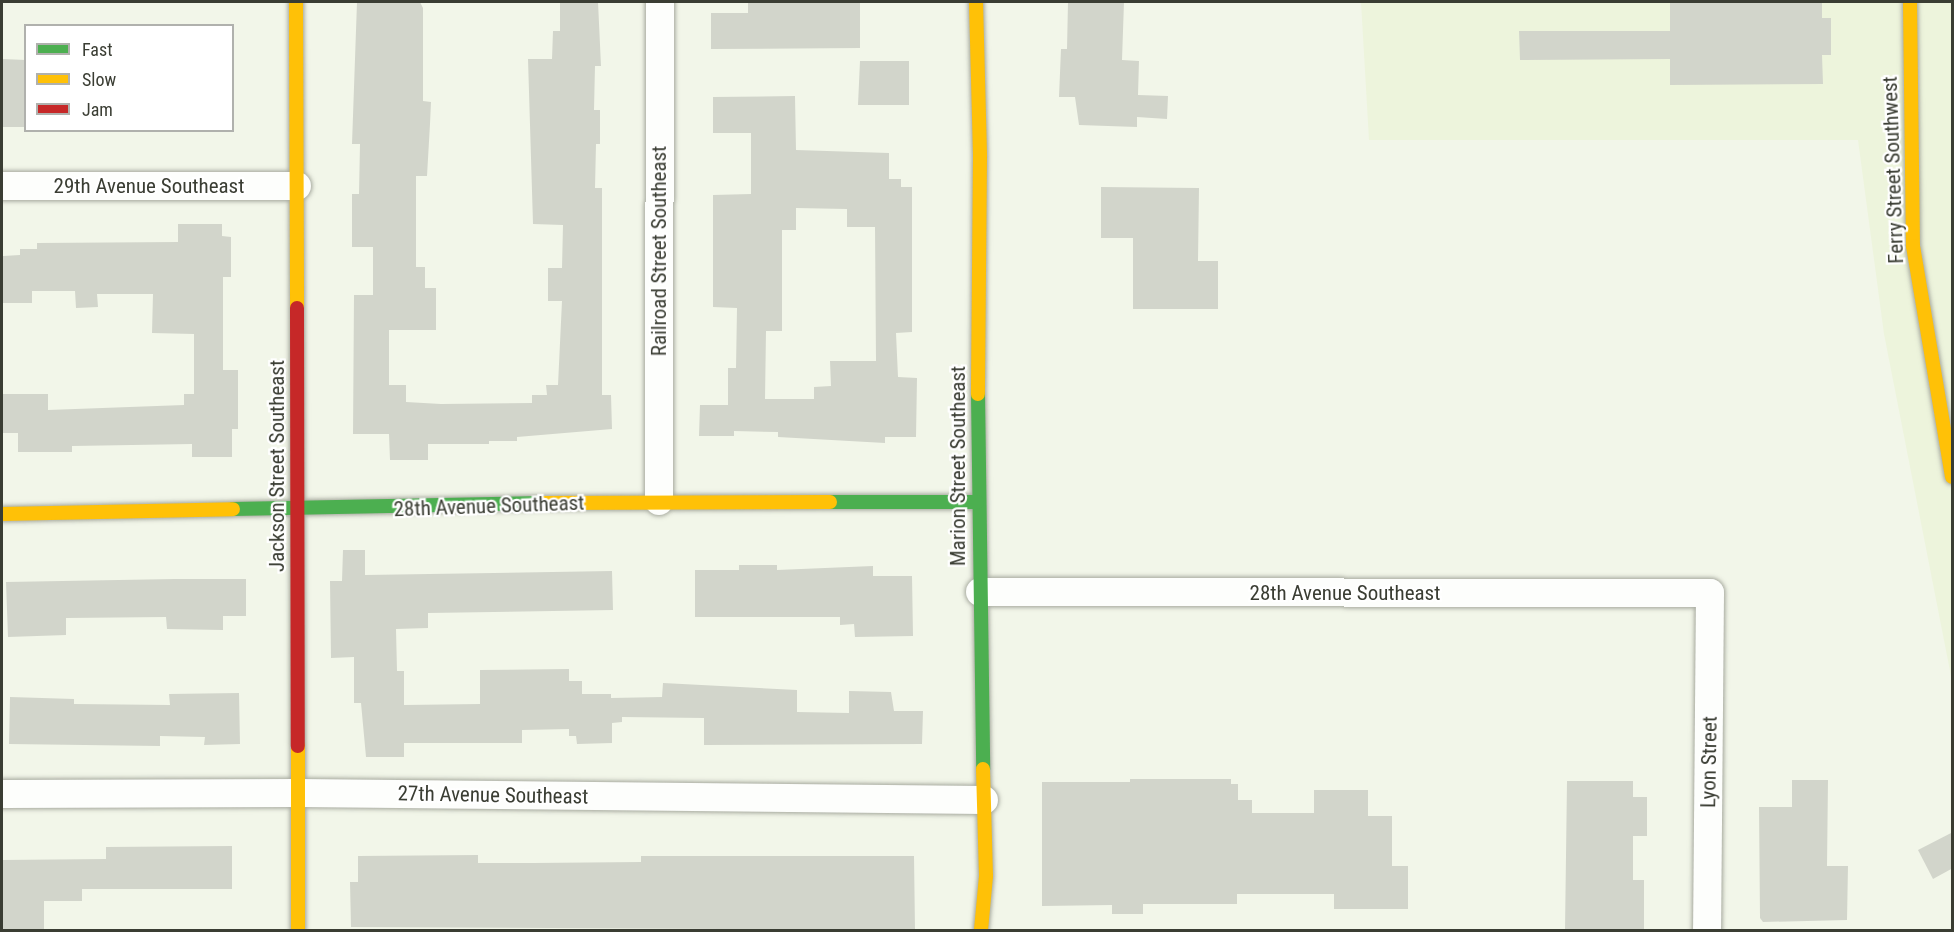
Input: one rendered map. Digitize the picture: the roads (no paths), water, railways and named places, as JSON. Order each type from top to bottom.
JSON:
[{"type":"street","name":"Jackson Street Southeast","points":[[296,2],[298,930]]},
{"type":"street","name":"Railroad Street Southeast","points":[[659,501],[660,2]]},
{"type":"street","name":"Marion Street Southeast","points":[[976,2],[980,156],[977,502],[986,876],[981,930]]},
{"type":"street","name":"Ferry Street Southwest","points":[[1910,2],[1913,246],[1945,450],[1953,477]]},
{"type":"street","name":"29th Avenue Southeast","points":[[2,186],[297,186]]},
{"type":"street","name":"28th Avenue Southeast","points":[[2,514],[297,510],[659,501],[977,502]]},
{"type":"street","name":"28th Avenue Southeast","points":[[980,592],[1710,593]]},
{"type":"street","name":"Lyon Street","points":[[1707,930],[1710,593]]},
{"type":"street","name":"27th Avenue Southeast","points":[[2,794],[299,793],[984,800]]}]
